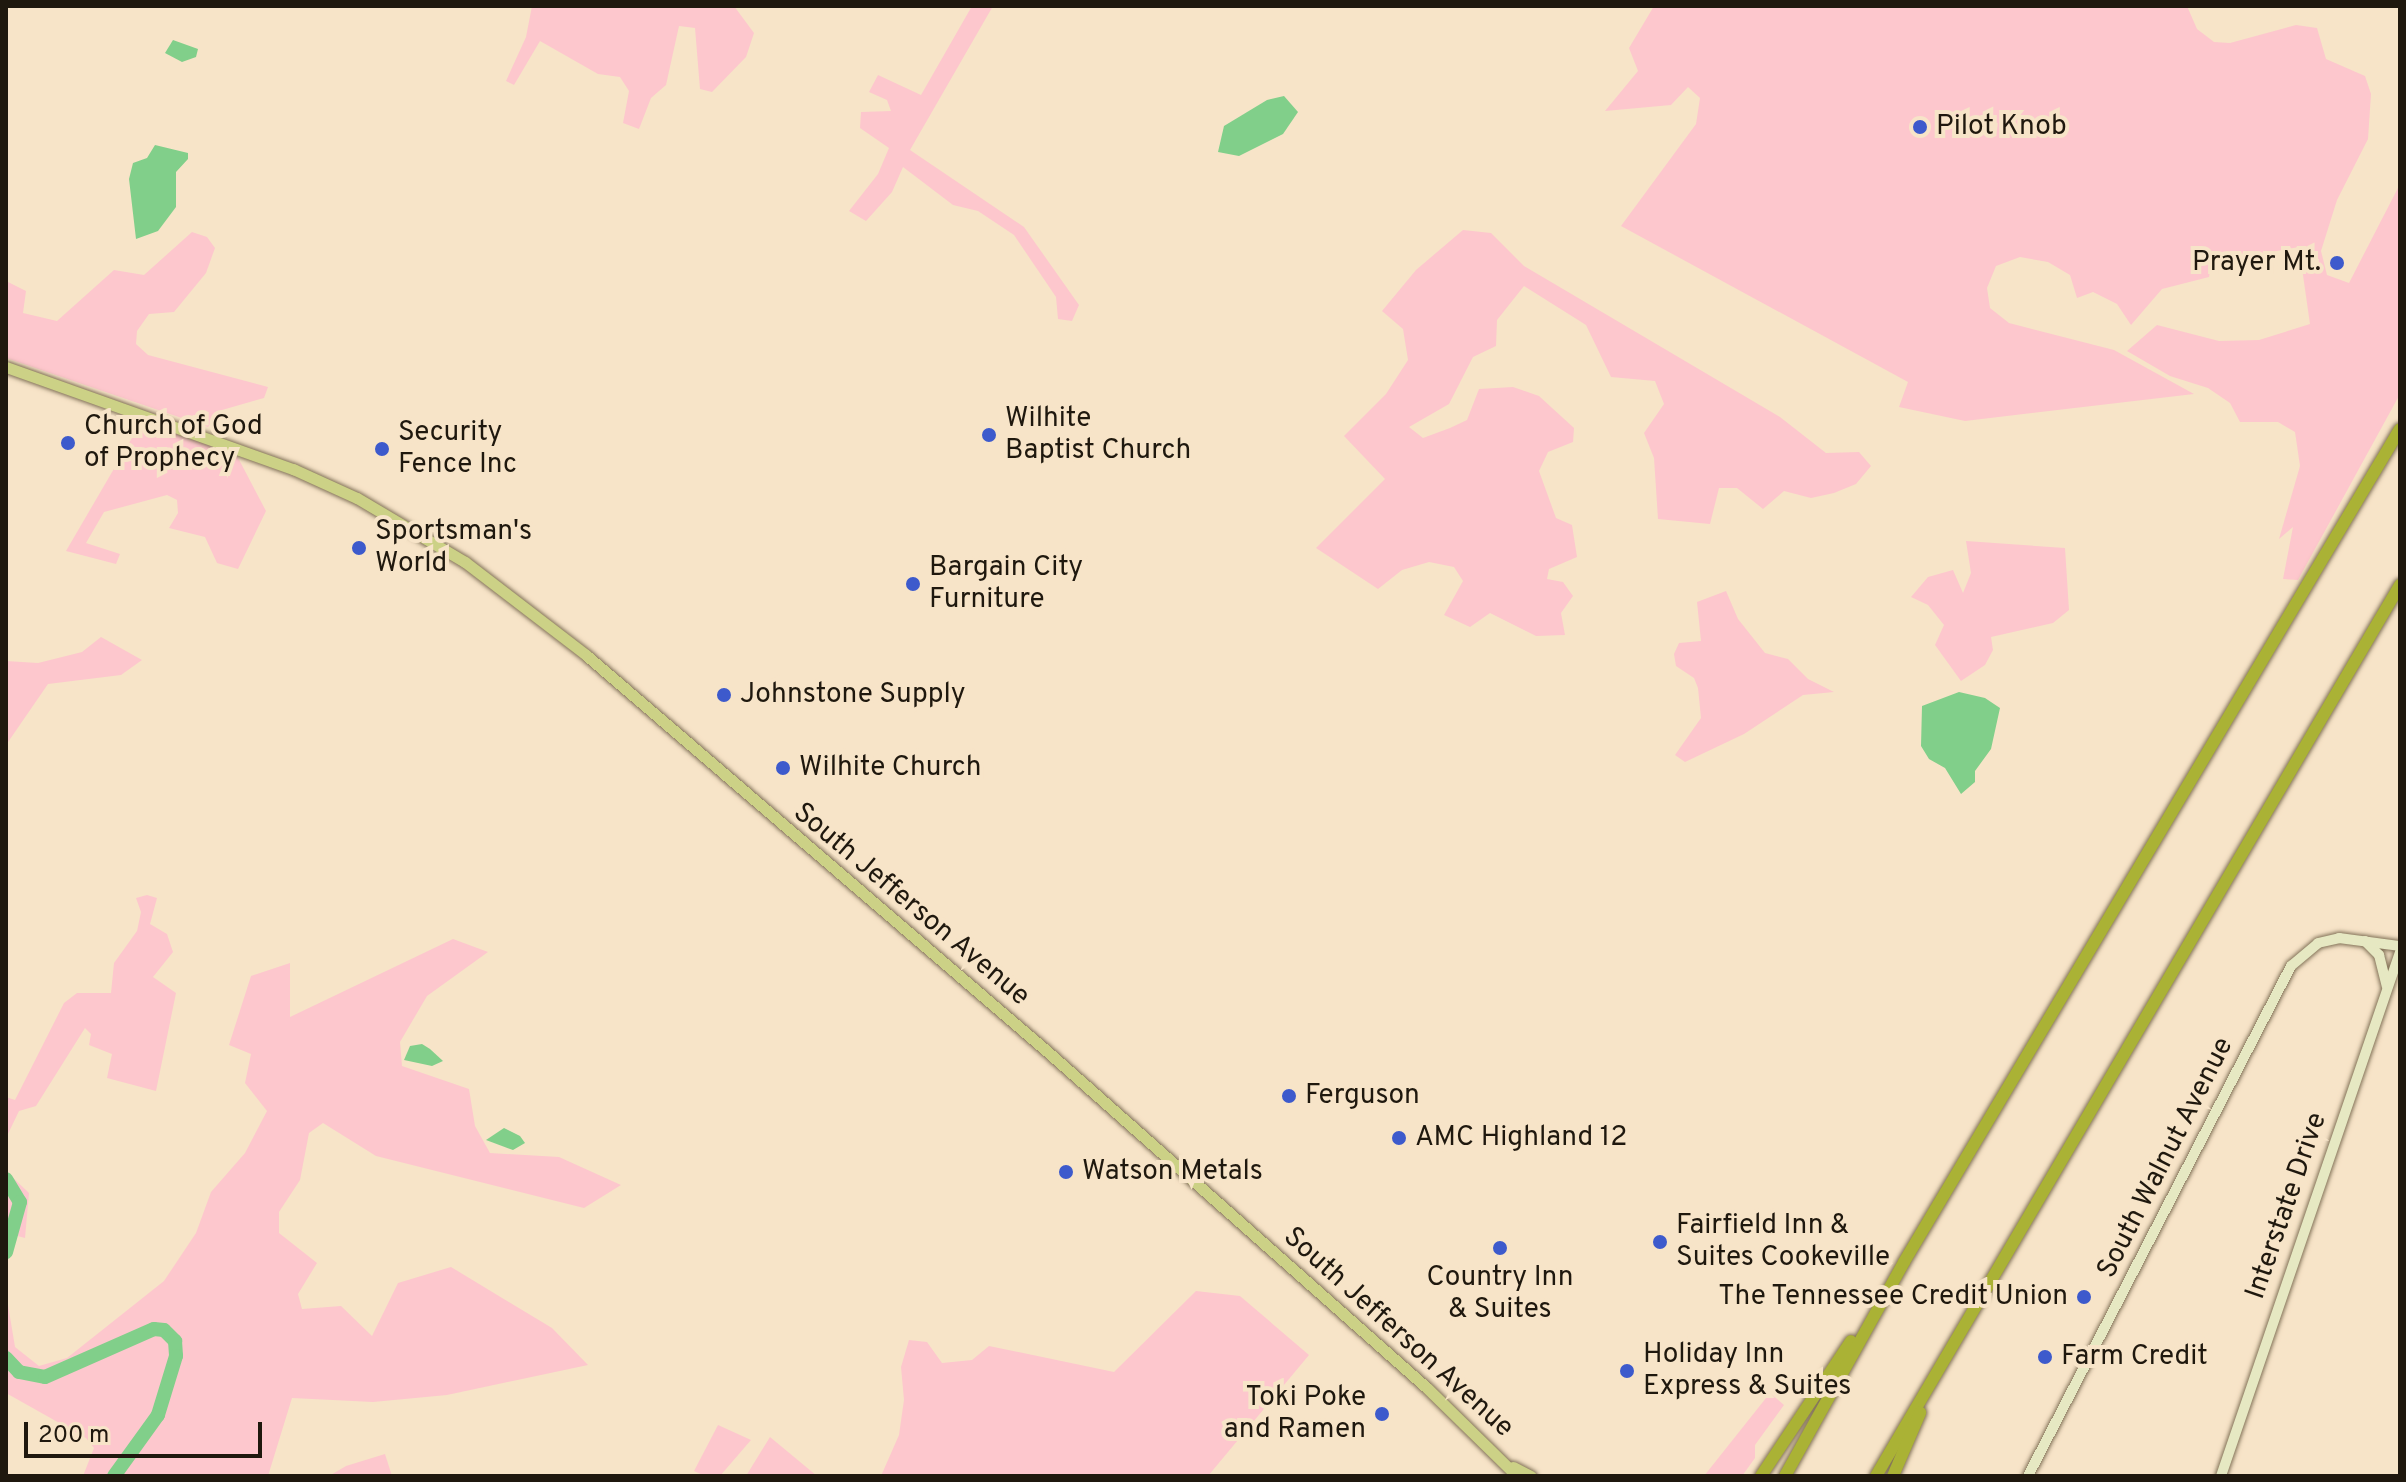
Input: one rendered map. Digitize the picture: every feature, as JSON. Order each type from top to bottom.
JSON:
[{"type":"highway","points":[[1785,1476],[1904,1262],[2400,429]]},
{"type":"highway","points":[[1876,1476],[1948,1348],[2400,585]]},
{"type":"highway","points":[[1761,1476],[1904,1262]]},
{"type":"highway","points":[[1893,1476],[1948,1348]]},
{"type":"main road","name":"South Jefferson Avenue","points":[[6,367],[293,469],[357,498],[465,562],[586,655],[1049,1053],[1515,1471],[1531,1476]]},
{"type":"street","name":"South Walnut Avenue","points":[[2028,1476],[2291,966],[2318,943],[2364,939],[2400,946]]},
{"type":"street","points":[[2364,939],[2379,955],[2388,988]]},
{"type":"street","name":"Interstate Drive","points":[[2221,1476],[2400,952]]},
{"type":"shaded area","points":[[532,6],[734,6],[754,33],[746,57],[712,92],[700,89],[695,28],[679,26],[666,85],[651,98],[639,129],[623,123],[629,91],[620,77],[598,74],[540,41],[514,85],[506,81],[526,37]]},
{"type":"shaded area","points":[[972,6],[993,6],[910,150],[1024,227],[1079,305],[1072,321],[1058,319],[1056,297],[1014,235],[978,211],[953,205],[903,167],[892,192],[866,221],[849,211],[878,174],[889,148],[860,128],[861,112],[891,111],[887,100],[869,92],[878,75],[921,95]]},
{"type":"shaded area","points":[[1654,6],[2187,6],[2197,29],[2214,42],[2230,43],[2296,25],[2317,28],[2326,59],[2365,76],[2371,94],[2368,139],[2337,200],[2321,251],[2327,275],[2349,283],[2400,184],[2400,394],[2298,580],[2283,579],[2293,527],[2279,539],[2300,466],[2295,432],[2278,422],[2240,422],[2230,403],[2208,388],[2170,376],[2127,351],[2157,325],[2219,341],[2259,340],[2310,324],[2299,247],[2211,263],[2209,277],[2162,289],[2131,325],[2117,304],[2093,292],[2077,298],[2070,275],[2048,262],[2020,257],[1996,266],[1987,288],[1990,308],[2009,323],[2114,350],[2194,394],[1965,421],[1899,407],[1908,382],[1621,226],[1696,124],[1700,98],[1688,87],[1671,105],[1605,111],[1638,71],[1629,48]]},
{"type":"shaded area","points":[[173,40],[198,49],[196,57],[182,62],[165,53]]},
{"type":"shaded area","points":[[1284,96],[1298,112],[1283,134],[1239,156],[1218,152],[1224,126],[1267,100]]},
{"type":"shaded area","points":[[155,145],[188,153],[188,159],[176,172],[176,207],[158,231],[136,239],[129,179],[133,163],[147,158]]},
{"type":"shaded area","points":[[1463,230],[1491,233],[1524,266],[1780,417],[1826,453],[1859,452],[1871,466],[1856,484],[1834,493],[1811,498],[1784,491],[1763,509],[1737,488],[1719,488],[1710,524],[1658,519],[1654,458],[1644,433],[1664,404],[1655,381],[1611,377],[1586,325],[1524,286],[1497,320],[1496,346],[1473,357],[1449,404],[1409,427],[1423,438],[1450,428],[1467,420],[1479,389],[1513,387],[1539,396],[1574,428],[1573,442],[1548,452],[1539,471],[1556,518],[1572,525],[1577,557],[1549,569],[1547,579],[1563,582],[1573,596],[1561,613],[1565,635],[1536,636],[1490,613],[1470,627],[1444,615],[1463,581],[1454,567],[1429,562],[1402,570],[1378,589],[1316,548],[1385,479],[1344,436],[1386,394],[1408,360],[1403,329],[1382,311],[1416,270]]},
{"type":"shaded area","points":[[192,232],[207,237],[215,248],[206,273],[174,312],[149,314],[137,331],[136,344],[148,355],[268,387],[264,398],[222,410],[208,427],[6,358],[6,281],[26,291],[23,313],[57,321],[114,270],[144,275]]},
{"type":"shaded area","points":[[143,419],[235,452],[266,511],[238,569],[217,563],[205,537],[169,528],[178,513],[177,500],[167,495],[104,512],[86,543],[120,554],[116,564],[66,551]]},
{"type":"shaded area","points":[[1966,541],[2065,548],[2069,610],[2053,623],[1991,637],[1993,650],[1985,665],[1961,681],[1935,645],[1944,625],[1928,605],[1911,597],[1928,577],[1953,570],[1963,593],[1971,573]]},
{"type":"shaded area","points":[[1726,591],[1738,619],[1765,653],[1788,659],[1808,679],[1834,692],[1803,695],[1744,734],[1685,762],[1675,755],[1701,718],[1698,688],[1694,678],[1676,666],[1674,654],[1679,643],[1701,641],[1697,602]]},
{"type":"shaded area","points":[[101,637],[142,660],[121,675],[48,684],[6,745],[6,661],[38,663],[82,652]]},
{"type":"shaded area","points":[[1959,692],[1985,698],[2000,708],[1991,749],[1975,771],[1975,782],[1961,794],[1945,768],[1929,759],[1921,746],[1922,706]]},
{"type":"shaded area","points":[[147,895],[157,898],[150,924],[167,934],[173,952],[153,977],[176,993],[156,1091],[107,1078],[112,1054],[89,1045],[91,1034],[85,1028],[36,1106],[19,1111],[6,1138],[6,1097],[15,1100],[64,1003],[77,993],[111,993],[114,963],[137,931],[141,912],[136,898]]},
{"type":"shaded area","points":[[453,939],[488,952],[427,996],[400,1042],[402,1066],[469,1089],[475,1126],[490,1153],[559,1157],[621,1185],[584,1208],[376,1156],[323,1123],[309,1133],[300,1180],[279,1212],[279,1233],[317,1263],[298,1294],[302,1309],[341,1306],[372,1336],[398,1283],[451,1267],[552,1328],[588,1365],[447,1395],[373,1402],[292,1398],[268,1476],[83,1476],[94,1448],[86,1438],[6,1393],[6,1293],[15,1347],[39,1366],[67,1358],[164,1281],[196,1233],[211,1192],[245,1153],[267,1111],[245,1083],[251,1054],[229,1045],[251,976],[290,963],[290,1017]]},
{"type":"shaded area","points":[[422,1044],[443,1061],[432,1066],[404,1060],[410,1046]]},
{"type":"shaded area","points":[[504,1128],[520,1136],[525,1143],[513,1150],[486,1140]]},
{"type":"shaded area","points":[[6,1171],[29,1193],[25,1238],[6,1233]]},
{"type":"shaded area","points":[[1196,1291],[1240,1296],[1309,1355],[1208,1476],[881,1476],[899,1435],[904,1400],[901,1367],[909,1340],[927,1342],[942,1363],[972,1360],[989,1346],[1114,1372]]},
{"type":"shaded area","points":[[1770,1393],[1784,1405],[1755,1445],[1755,1458],[1742,1476],[1704,1476]]},
{"type":"shaded area","points":[[718,1425],[751,1440],[720,1476],[705,1476],[694,1471]]},
{"type":"shaded area","points":[[770,1437],[817,1476],[746,1476]]},
{"type":"shaded area","points":[[385,1454],[392,1476],[329,1476],[346,1466]]},
{"type":"waterway","points":[[6,1179],[20,1202],[6,1252]]},
{"type":"waterway","points":[[6,1358],[19,1372],[45,1377],[154,1329],[164,1330],[175,1341],[176,1356],[158,1415],[114,1476]]},
{"type":"place","name":"Pilot Knob","points":[[1920,127]]},
{"type":"place","name":"Prayer Mt.","points":[[2337,263]]},
{"type":"place","name":"Wilhite Baptist Church","points":[[989,435]]},
{"type":"place","name":"Church of God of Prophecy","points":[[68,443]]},
{"type":"place","name":"Security Fence Inc","points":[[382,449]]},
{"type":"place","name":"Sportsman's World","points":[[359,548]]},
{"type":"place","name":"Bargain City Furniture","points":[[913,584]]},
{"type":"place","name":"Johnstone Supply","points":[[724,695]]},
{"type":"place","name":"Wilhite Church","points":[[783,768]]},
{"type":"place","name":"Ferguson","points":[[1289,1096]]},
{"type":"place","name":"AMC Highland 12","points":[[1399,1138]]},
{"type":"place","name":"Watson Metals","points":[[1066,1172]]},
{"type":"place","name":"Fairfield Inn & Suites Cookeville","points":[[1660,1242]]},
{"type":"place","name":"Country Inn & Suites","points":[[1500,1248]]},
{"type":"place","name":"The Tennessee Credit Union","points":[[2084,1297]]},
{"type":"place","name":"Farm Credit","points":[[2045,1357]]},
{"type":"place","name":"Holiday Inn Express & Suites","points":[[1627,1371]]},
{"type":"place","name":"Toki Poke and Ramen","points":[[1382,1414]]}]
